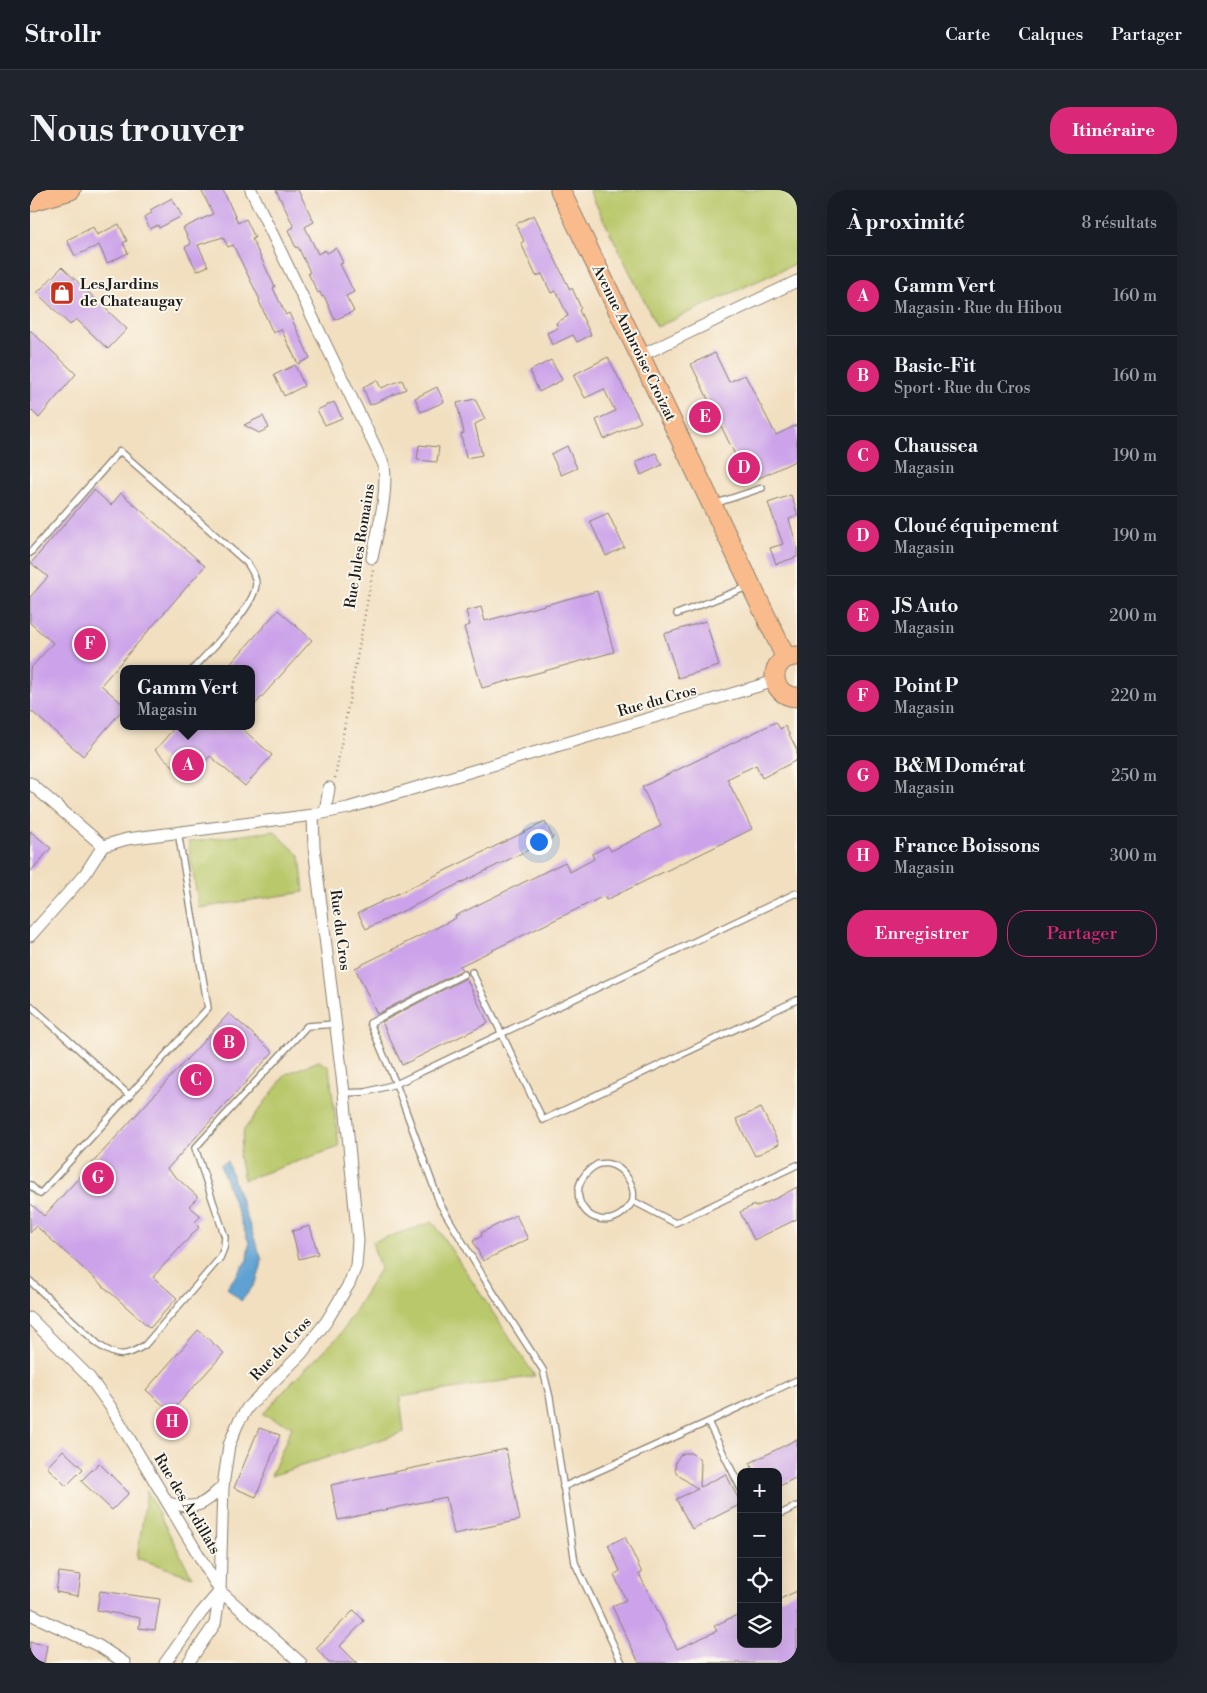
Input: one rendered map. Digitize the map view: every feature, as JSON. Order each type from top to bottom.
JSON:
[{"type":"main road","points":[[30,202],[71,190]]},
{"type":"main road","name":"Avenue Ambroise Croizat","points":[[560,190],[750,586],[777,636],[792,657]]},
{"type":"main road","points":[[792,657],[777,668],[775,681],[781,692],[797,697]]},
{"type":"street","name":"Rue Jules Romains","points":[[251,190],[384,465],[386,476],[384,492],[372,558]]},
{"type":"street","points":[[640,356],[797,281]]},
{"type":"street","name":"Rue du Cros","points":[[188,1663],[215,1624],[220,1591],[223,1486],[230,1445],[238,1423],[248,1407],[301,1354],[326,1322],[349,1284],[356,1266],[358,1241],[344,1093],[314,847],[313,815],[348,808],[775,681]]},
{"type":"street","points":[[30,783],[103,846]]},
{"type":"street","points":[[325,812],[329,788]]},
{"type":"street","points":[[30,936],[85,874],[103,846],[127,839],[313,815]]},
{"type":"street","name":"Rue des Ardillats","points":[[30,1318],[88,1377],[110,1406],[220,1591],[301,1663]]},
{"type":"street","points":[[168,1503],[187,1507],[199,1505],[209,1499],[223,1486]]},
{"type":"street","points":[[165,1663],[201,1613],[220,1591]]},
{"type":"street","points":[[30,1614],[99,1646],[125,1663]]},
{"type":"lane","points":[[30,553],[120,451],[247,563],[254,575],[256,584],[252,601],[196,665]]},
{"type":"lane","points":[[712,505],[762,488]]},
{"type":"lane","points":[[677,614],[750,586]]},
{"type":"lane","points":[[30,1185],[40,1194],[208,1008],[178,832]]},
{"type":"lane","points":[[344,1093],[366,1092],[396,1084],[797,894]]},
{"type":"lane","points":[[472,972],[543,1120],[797,1000]]},
{"type":"lane","points":[[464,974],[370,1023],[396,1084],[440,1204],[484,1278],[543,1370],[550,1398],[574,1563],[622,1663]]},
{"type":"lane","points":[[30,1004],[130,1096]]},
{"type":"lane","points":[[30,1281],[99,1345],[111,1353],[132,1354],[145,1345],[220,1258],[224,1248],[225,1237],[195,1148],[307,1026],[336,1024]]},
{"type":"lane","points":[[598,1164],[609,1164],[619,1168],[628,1179],[633,1191],[632,1201],[617,1217],[607,1220],[588,1214],[581,1206],[578,1194],[580,1180],[588,1170],[598,1164]]},
{"type":"lane","points":[[632,1201],[674,1223],[797,1165]]},
{"type":"lane","points":[[563,1487],[797,1380]]},
{"type":"lane","points":[[708,1422],[737,1481]]},
{"type":"lane","points":[[782,1513],[797,1506]]},
{"type":"path","name":"Rue Jules Romains","points":[[329,788],[334,780],[373,571],[372,558]]},
{"type":"green space","points":[[589,190],[797,190],[797,263],[657,327]]},
{"type":"green space","points":[[274,831],[300,856],[304,892],[199,908],[188,842]]},
{"type":"green space","points":[[319,1061],[329,1067],[339,1147],[244,1180],[239,1157],[244,1130],[286,1074]]},
{"type":"green space","points":[[433,1222],[535,1376],[400,1397],[404,1432],[271,1476],[292,1427],[263,1414],[293,1381],[339,1336],[380,1269],[372,1242]]},
{"type":"green space","points":[[147,1491],[192,1577],[137,1558]]},
{"type":"water","points":[[227,1161],[262,1260],[260,1272],[255,1282],[241,1301],[227,1288],[247,1260],[249,1243],[220,1165]]},
{"type":"building","points":[[201,190],[223,190],[238,223],[246,219],[255,238],[252,239],[275,287],[273,288],[286,315],[289,313],[310,358],[298,364],[281,329],[273,333],[260,300],[233,245],[228,247],[223,237],[198,245],[208,266],[197,271],[185,247],[191,244],[183,228],[213,214]]},
{"type":"building","points":[[276,190],[298,190],[314,222],[305,227],[318,254],[325,250],[327,253],[336,248],[343,263],[340,264],[354,292],[346,296],[354,311],[335,320],[324,296],[322,297],[320,292],[318,293],[298,247],[296,248],[288,230],[294,227]]},
{"type":"building","points":[[172,198],[182,216],[159,228],[158,225],[150,229],[144,217],[152,213],[150,210]]},
{"type":"building","points":[[534,215],[570,290],[572,288],[581,308],[579,310],[591,335],[577,342],[573,335],[552,345],[547,333],[558,328],[556,323],[568,316],[556,291],[551,293],[542,274],[536,276],[521,243],[524,241],[516,224]]},
{"type":"building","points":[[119,224],[127,241],[123,243],[128,253],[107,263],[99,245],[75,256],[67,240],[93,227],[97,235]]},
{"type":"building","points":[[62,267],[127,329],[108,349],[76,319],[70,325],[37,293]]},
{"type":"building","points":[[30,330],[76,374],[39,418],[30,409]]},
{"type":"building","points":[[715,353],[729,382],[745,375],[776,435],[797,425],[797,460],[755,480],[746,460],[739,463],[691,364]]},
{"type":"building","points":[[608,357],[641,422],[604,439],[596,420],[615,411],[604,389],[585,398],[573,375]]},
{"type":"building","points":[[551,360],[562,380],[539,392],[530,371]]},
{"type":"building","points":[[295,365],[304,386],[284,396],[274,375]]},
{"type":"building","points":[[377,380],[381,388],[402,380],[406,389],[370,405],[363,387]]},
{"type":"building","points":[[437,387],[444,402],[421,412],[415,398]]},
{"type":"building","points":[[475,399],[485,419],[475,424],[482,455],[466,458],[461,434],[464,433],[457,403]]},
{"type":"building","points":[[334,402],[342,418],[325,425],[317,410]]},
{"type":"building","points":[[263,416],[269,428],[259,433],[244,425]]},
{"type":"building","points":[[419,445],[439,447],[437,462],[417,460]]},
{"type":"building","points":[[567,446],[577,468],[561,475],[551,454]]},
{"type":"building","points":[[656,453],[662,465],[641,475],[636,462]]},
{"type":"building","points":[[94,490],[111,505],[121,493],[205,566],[101,685],[120,702],[120,713],[83,756],[30,710],[30,669],[53,643],[30,623],[30,597],[48,577],[31,563]]},
{"type":"building","points":[[791,495],[797,512],[797,516],[789,519],[797,547],[797,557],[776,564],[770,548],[783,544],[768,503]]},
{"type":"building","points":[[608,513],[624,547],[606,556],[590,521]]},
{"type":"building","points":[[597,591],[614,652],[482,688],[464,627],[470,625],[466,611],[481,607],[485,621]]},
{"type":"building","points":[[278,610],[312,640],[255,705],[255,665],[230,665]]},
{"type":"building","points":[[706,621],[719,666],[678,678],[664,634]]},
{"type":"building","points":[[776,722],[780,729],[785,726],[797,750],[797,760],[762,778],[756,765],[727,779],[752,829],[606,900],[604,896],[460,966],[462,970],[377,1014],[355,968],[565,862],[570,872],[594,859],[592,854],[608,846],[611,851],[661,826],[642,787]]},
{"type":"building","points":[[172,730],[244,730],[272,755],[245,786],[210,756],[189,780],[155,750]]},
{"type":"building","points":[[545,822],[553,838],[366,929],[358,913]]},
{"type":"building","points":[[30,831],[51,848],[30,872]]},
{"type":"building","points":[[466,978],[488,1023],[402,1065],[382,1022]]},
{"type":"building","points":[[229,1013],[273,1052],[167,1169],[198,1197],[189,1206],[201,1216],[194,1223],[199,1227],[153,1277],[177,1298],[150,1328],[36,1226],[30,1233],[30,1203],[44,1216]]},
{"type":"building","points":[[761,1108],[779,1144],[755,1156],[736,1119]]},
{"type":"building","points":[[797,1187],[797,1219],[754,1240],[740,1212],[754,1205],[755,1207],[777,1198]]},
{"type":"building","points":[[516,1215],[528,1239],[483,1261],[473,1241],[482,1236],[481,1233]]},
{"type":"building","points":[[310,1226],[318,1254],[299,1259],[292,1231]]},
{"type":"building","points":[[198,1330],[224,1353],[171,1412],[146,1390]]},
{"type":"building","points":[[259,1428],[280,1435],[256,1497],[234,1488]]},
{"type":"building","points":[[797,1439],[797,1477],[782,1485],[782,1468],[752,1468],[750,1463]]},
{"type":"building","points":[[506,1449],[520,1520],[454,1534],[446,1497],[338,1520],[331,1485]]},
{"type":"building","points":[[63,1450],[83,1469],[66,1486],[47,1467]]},
{"type":"building","points":[[691,1453],[699,1459],[701,1464],[700,1487],[726,1474],[737,1496],[737,1506],[692,1529],[676,1499],[698,1489],[678,1475],[675,1470],[676,1461],[680,1455]]},
{"type":"building","points":[[99,1463],[129,1493],[112,1510],[81,1481]]},
{"type":"building","points":[[625,1537],[642,1573],[639,1574],[677,1649],[717,1631],[714,1626],[737,1615],[737,1648],[782,1648],[782,1598],[797,1591],[797,1663],[639,1663],[612,1606],[626,1600],[614,1575],[620,1571],[608,1545]]},
{"type":"building","points":[[59,1572],[81,1575],[78,1596],[56,1592]]},
{"type":"building","points":[[100,1591],[160,1599],[155,1630],[139,1628],[140,1618],[97,1610]]},
{"type":"building","points":[[354,1610],[364,1621],[340,1646],[357,1663],[329,1663],[316,1648]]},
{"type":"building","points":[[30,1642],[47,1645],[44,1663],[30,1663]]},
{"type":"place","name":"Les Jardins de Chateaugay","points":[[62,293]]},
{"type":"place","name":"JS Auto","points":[[705,417]]},
{"type":"place","name":"Cloué équipement","points":[[744,468]]},
{"type":"place","name":"Point P","points":[[90,644]]},
{"type":"place","name":"Gamm Vert","points":[[188,765]]},
{"type":"place","name":"Basic-Fit","points":[[229,1043]]},
{"type":"place","name":"Chaussea","points":[[196,1080]]},
{"type":"place","name":"B&M Domérat","points":[[98,1178]]},
{"type":"place","name":"France Boissons","points":[[172,1422]]}]
